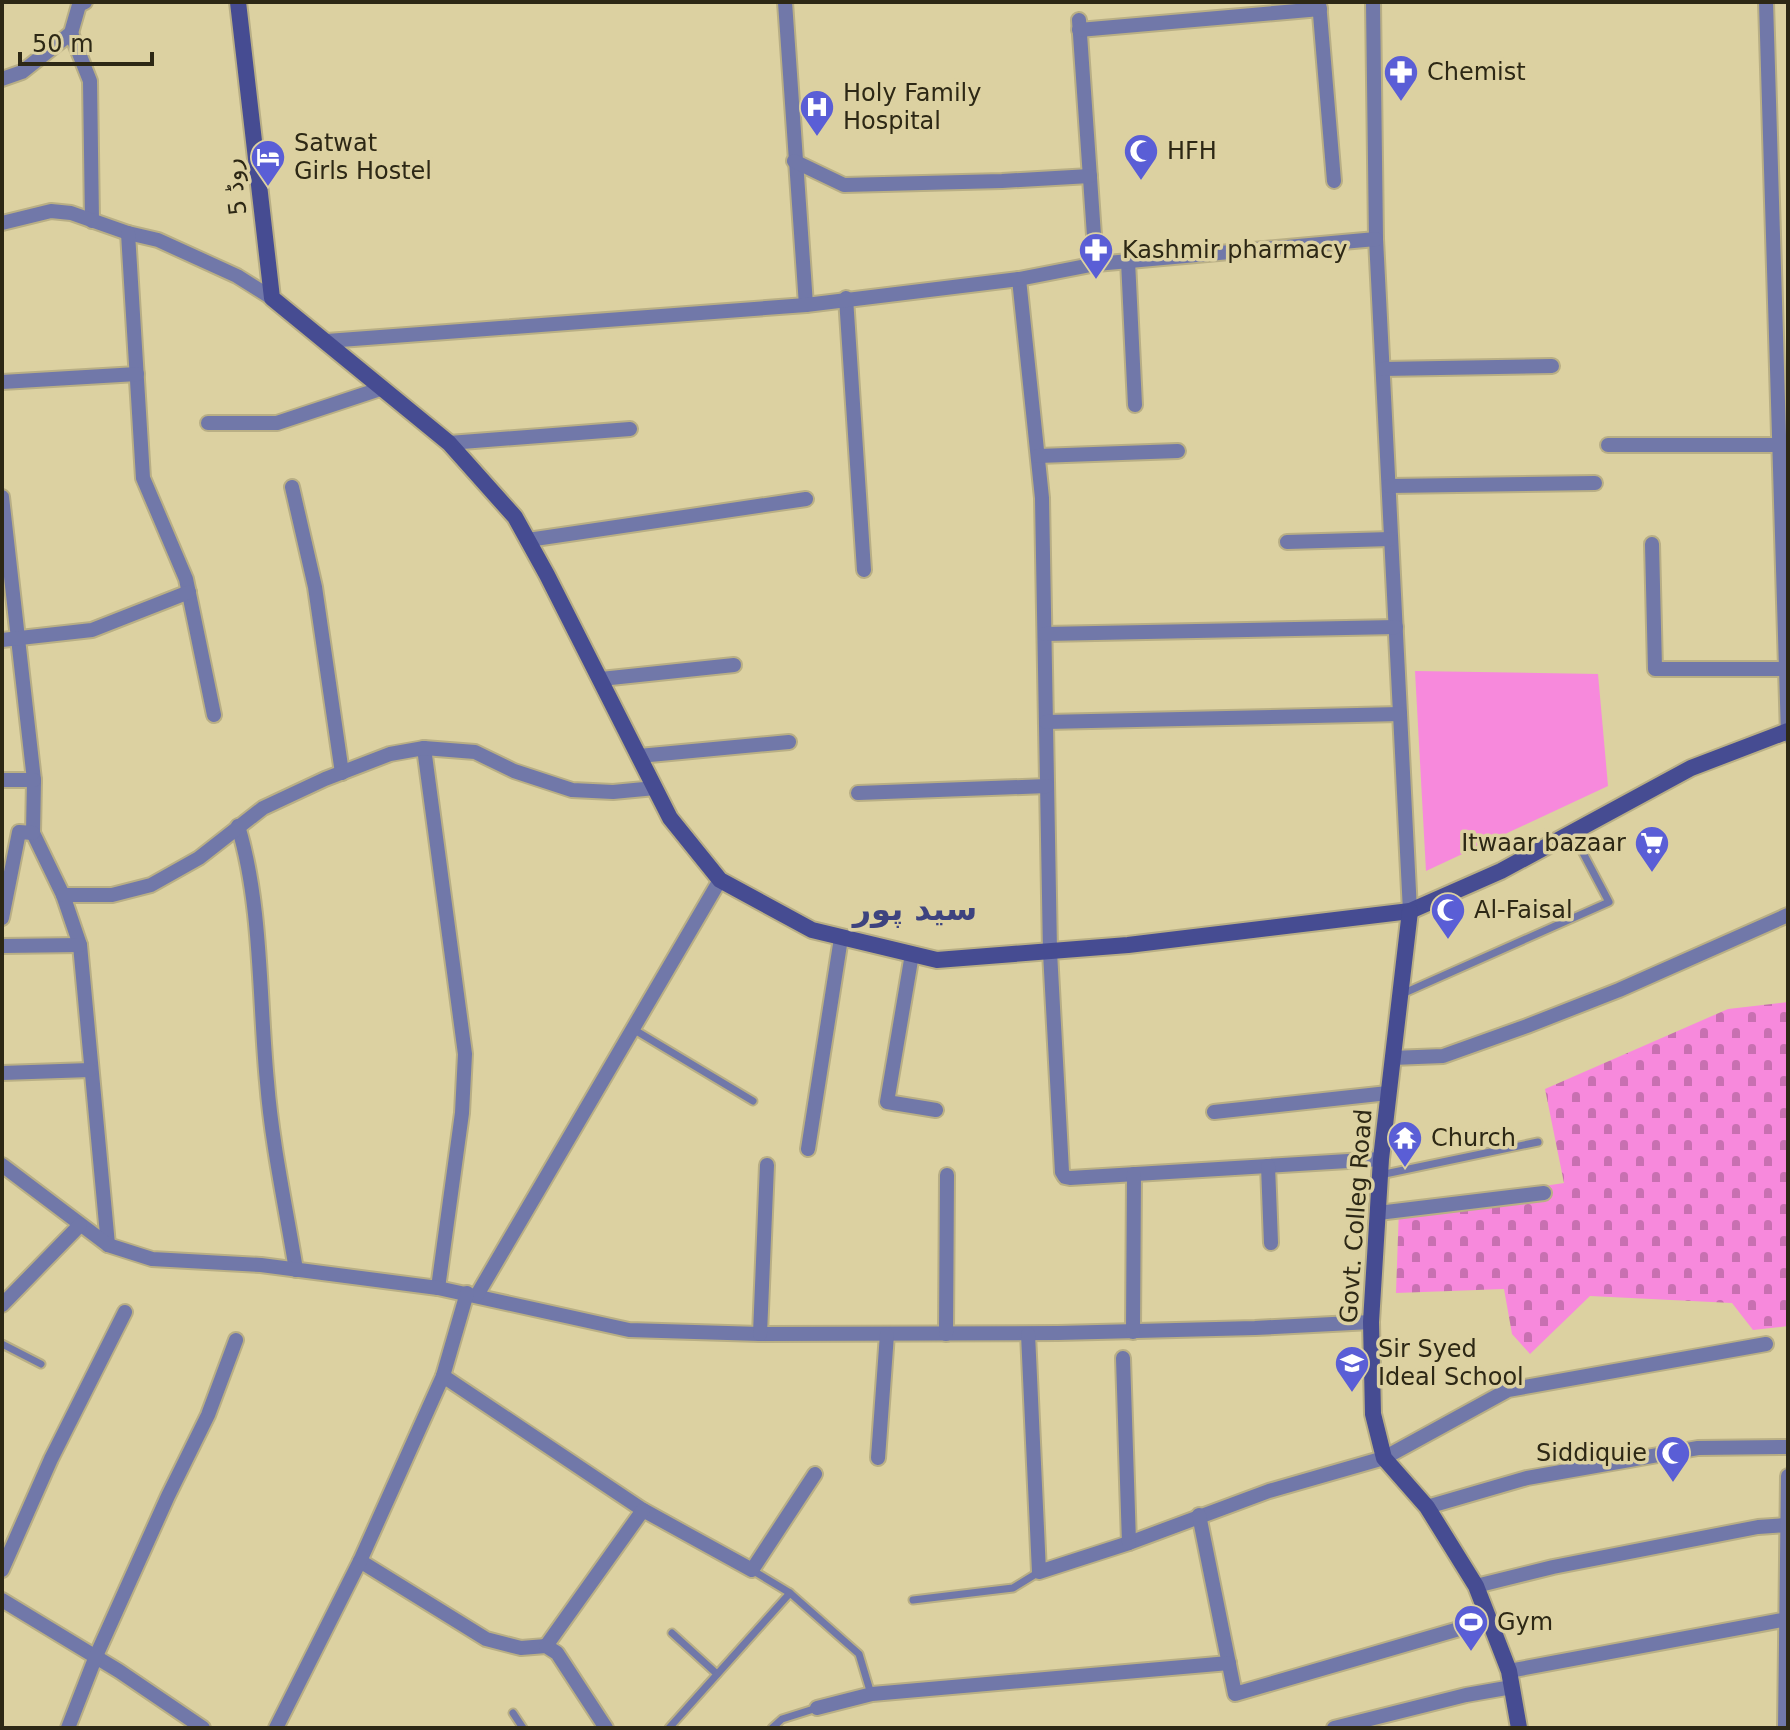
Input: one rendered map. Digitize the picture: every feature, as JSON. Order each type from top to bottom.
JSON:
[{"type":"main road","name":"روڈ 5","points":[[238,2],[272,298]]},
{"type":"main road","points":[[272,298],[449,443],[515,517],[670,818],[720,880],[812,930],[937,960],[1050,952],[1410,911],[1501,871],[1691,768],[1788,732]]},
{"type":"main road","name":"Govt. Colleg Road","points":[[1410,911],[1381,1167],[1371,1322],[1373,1414],[1384,1458],[1427,1507],[1476,1586],[1510,1679],[1519,1728]]},
{"type":"street","points":[[2,79],[22,72],[71,33],[79,5],[85,2]]},
{"type":"street","points":[[785,2],[806,305]]},
{"type":"street","points":[[1373,2],[1376,239],[1410,911]]},
{"type":"street","points":[[1766,2],[1784,445],[1788,732]]},
{"type":"street","points":[[1096,264],[1079,25],[1319,6],[1334,181]]},
{"type":"street","points":[[71,33],[90,81],[92,221]]},
{"type":"street","points":[[794,161],[844,185],[1090,176]]},
{"type":"street","points":[[2,223],[51,211],[71,213],[158,240],[237,276],[272,298]]},
{"type":"street","points":[[128,233],[143,478],[186,579],[214,715]]},
{"type":"street","points":[[327,341],[806,305],[1019,279],[1096,264],[1376,239]]},
{"type":"street","points":[[1128,261],[1135,405]]},
{"type":"street","points":[[1019,279],[1042,498],[1050,952],[1062,1172],[1070,1178],[1268,1166],[1381,1167]]},
{"type":"street","points":[[846,298],[864,570]]},
{"type":"street","points":[[1383,369],[1552,366]]},
{"type":"street","points":[[2,382],[137,374]]},
{"type":"street","points":[[208,423],[277,423],[383,388]]},
{"type":"street","points":[[449,443],[630,429]]},
{"type":"street","points":[[1608,445],[1784,445]]},
{"type":"street","points":[[1038,456],[1178,451]]},
{"type":"street","points":[[1389,486],[1595,483]]},
{"type":"street","points":[[292,487],[315,587],[342,773]]},
{"type":"street","points":[[2,497],[34,780],[33,833],[63,895],[80,945],[108,1245]]},
{"type":"street","points":[[528,540],[806,499]]},
{"type":"street","points":[[1287,542],[1391,539]]},
{"type":"street","points":[[1652,544],[1655,669],[1786,669]]},
{"type":"street","points":[[2,640],[92,630],[189,592]]},
{"type":"street","points":[[1045,634],[1396,627]]},
{"type":"street","points":[[601,679],[734,665]]},
{"type":"street","points":[[1046,722],[1400,714]]},
{"type":"street","points":[[639,756],[789,742]]},
{"type":"street","points":[[424,748],[465,1054],[462,1113],[438,1288]]},
{"type":"street","points":[[63,895],[112,895],[151,885],[199,858],[263,808],[390,754],[424,748],[475,752],[514,771],[572,790],[613,792],[655,788]]},
{"type":"street","points":[[2,780],[34,780]]},
{"type":"street","points":[[858,793],[1047,786]]},
{"type":"street","points":[[238,826],[244,843],[253,910],[267,1086],[296,1270]]},
{"type":"street","points":[[2,918],[19,832],[33,833]]},
{"type":"street","points":[[276,1728],[360,1561],[443,1376],[472,1294],[720,880]]},
{"type":"street","points":[[1392,1058],[1443,1056],[1527,1026],[1619,990],[1788,915]]},
{"type":"street","points":[[808,1149],[841,938]]},
{"type":"street","points":[[2,946],[80,945]]},
{"type":"street","points":[[912,954],[887,1102],[936,1110]]},
{"type":"street","points":[[2,1073],[90,1070]]},
{"type":"street","points":[[1214,1112],[1388,1093]]},
{"type":"street","points":[[2,1165],[108,1245],[152,1259],[296,1270],[438,1288],[629,1330],[760,1334],[1028,1334],[1371,1322]]},
{"type":"street","points":[[760,1334],[767,1165]]},
{"type":"street","points":[[1268,1166],[1271,1243]]},
{"type":"street","points":[[1133,1332],[1134,1174]]},
{"type":"street","points":[[946,1334],[947,1175]]},
{"type":"street","points":[[1378,1213],[1544,1193]]},
{"type":"street","points":[[2,1305],[80,1225]]},
{"type":"street","points":[[2,1570],[51,1459],[125,1312]]},
{"type":"street","points":[[878,1458],[887,1334]]},
{"type":"street","points":[[1028,1334],[1039,1572],[1129,1543],[1269,1491],[1384,1458],[1508,1390],[1766,1344]]},
{"type":"street","points":[[68,1728],[96,1656],[208,1415],[236,1340]]},
{"type":"street","points":[[1123,1358],[1129,1543]]},
{"type":"street","points":[[443,1376],[643,1510],[752,1570],[815,1474]]},
{"type":"street","points":[[1427,1507],[1527,1478],[1698,1448],[1788,1447]]},
{"type":"street","points":[[1785,1728],[1788,1476]]},
{"type":"street","points":[[546,1646],[643,1510]]},
{"type":"street","points":[[1199,1515],[1235,1694],[1490,1620]]},
{"type":"street","points":[[1476,1586],[1553,1567],[1758,1527],[1787,1525]]},
{"type":"street","points":[[360,1561],[486,1639],[521,1648],[546,1646],[557,1653],[606,1728]]},
{"type":"street","points":[[2,1600],[96,1656],[203,1728]]},
{"type":"street","points":[[1334,1728],[1466,1695],[1510,1679],[1788,1619]]},
{"type":"street","points":[[817,1708],[872,1694],[1229,1663]]},
{"type":"lane","points":[[1400,995],[1609,902],[1573,834]]},
{"type":"lane","points":[[633,1029],[753,1101]]},
{"type":"lane","points":[[1381,1167],[1538,1142]]},
{"type":"lane","points":[[2,1344],[41,1364]]},
{"type":"lane","points":[[752,1570],[790,1593],[859,1654],[872,1694]]},
{"type":"lane","points":[[913,1600],[1013,1588],[1039,1572]]},
{"type":"lane","points":[[669,1728],[790,1593]]},
{"type":"lane","points":[[672,1633],[717,1674]]},
{"type":"lane","points":[[772,1728],[782,1719],[817,1708]]},
{"type":"lane","points":[[513,1713],[523,1728]]},
{"type":"green space","points":[[1415,671],[1598,674],[1608,786],[1426,871]]},
{"type":"green space","points":[[1788,1002],[1788,1326],[1753,1330],[1732,1303],[1590,1296],[1530,1354],[1512,1334],[1504,1289],[1396,1293],[1399,1208],[1564,1183],[1545,1089],[1728,1009]]},
{"type":"place","name":"Chemist","points":[[1401,103]]},
{"type":"place","name":"Holy Family Hospital","points":[[817,138]]},
{"type":"place","name":"HFH","points":[[1141,182]]},
{"type":"place","name":"Satwat Girls Hostel","points":[[268,188]]},
{"type":"place","name":"Kashmir pharmacy","points":[[1096,281]]},
{"type":"place","name":"Itwaar bazaar","points":[[1652,874]]},
{"type":"place","name":"Al-Faisal","points":[[1448,941]]},
{"type":"place","name":"Church","points":[[1405,1169]]},
{"type":"place","name":"Sir Syed Ideal School","points":[[1352,1394]]},
{"type":"place","name":"Siddiquie","points":[[1673,1484]]},
{"type":"place","name":"Gym","points":[[1471,1653]]},
{"type":"district","name":"سید پور","points":[[915,909]]}]
